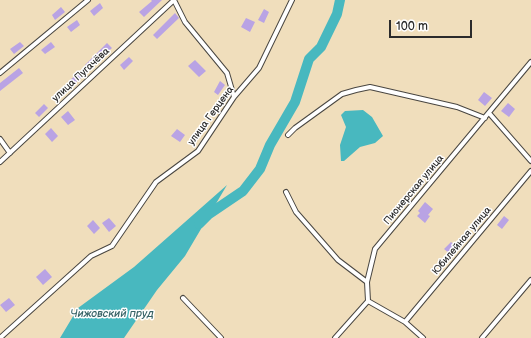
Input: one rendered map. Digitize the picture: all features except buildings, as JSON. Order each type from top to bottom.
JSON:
[{"type":"street","points":[[0,73],[88,0]]},
{"type":"street","points":[[174,0],[185,22],[227,73],[234,97]]},
{"type":"street","name":"улица Пугачёва","points":[[0,162],[174,0]]},
{"type":"street","name":"улица Герцена","points":[[0,338],[91,256],[112,246],[156,182],[198,151],[234,97],[259,68],[292,0]]},
{"type":"street","name":"Пионерская улица","points":[[368,301],[367,282],[375,249],[531,62]]},
{"type":"street","points":[[288,135],[295,128],[342,94],[370,87],[457,107],[485,118]]},
{"type":"street","points":[[490,113],[531,161]]},
{"type":"street","points":[[0,139],[10,153]]},
{"type":"street","name":"Юбилейная улица","points":[[405,322],[531,171]]},
{"type":"street","points":[[286,192],[296,212],[338,260],[367,282]]},
{"type":"street","points":[[482,338],[531,280]]},
{"type":"street","points":[[182,298],[222,338]]},
{"type":"street","points":[[335,338],[368,301],[405,322],[423,338]]},
{"type":"water","points":[[363,110],[372,117],[383,136],[375,143],[360,147],[344,161],[341,161],[340,145],[346,127],[341,115],[345,111]]},
{"type":"water","name":"Чижовский пруд","points":[[227,185],[185,256],[157,290],[124,338],[60,338],[78,308],[134,267]]},
{"type":"waterway","points":[[199,224],[209,214],[243,191],[260,169],[270,145],[295,102],[309,59],[321,47],[337,14],[340,0]]}]
